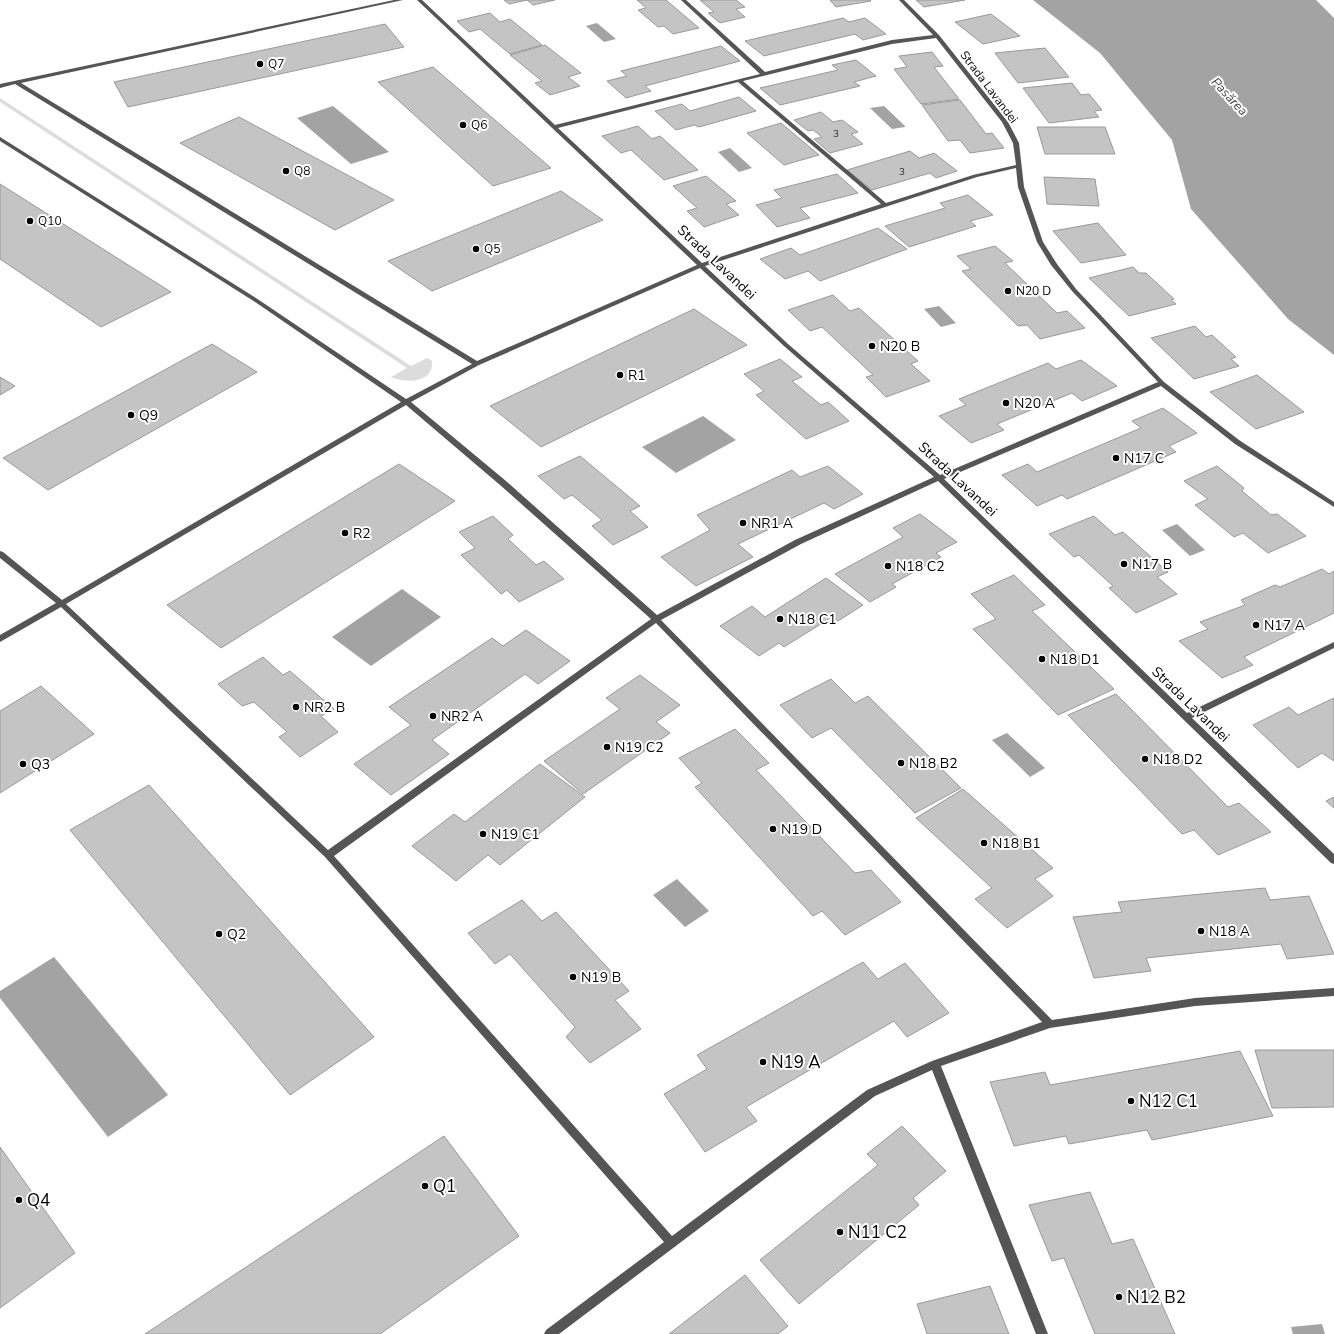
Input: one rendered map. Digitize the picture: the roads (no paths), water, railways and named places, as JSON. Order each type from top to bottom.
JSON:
[{"type":"street","points":[[0,86],[401,0]]},
{"type":"street","name":"Strada Lavandei","points":[[419,0],[786,345],[939,478],[1334,860]]},
{"type":"street","points":[[683,0],[764,74]]},
{"type":"street","name":"Strada Lavandei","points":[[901,0],[936,36],[1005,122],[1016,143],[1021,187],[1040,242],[1054,265],[1074,290],[1162,383],[1237,442],[1334,505]]},
{"type":"street","points":[[554,127],[892,42],[936,36]]},
{"type":"street","points":[[738,80],[885,205]]},
{"type":"street","points":[[16,82],[477,364]]},
{"type":"street","points":[[0,139],[254,299],[406,402],[503,483],[656,619],[1050,1024]]},
{"type":"street","points":[[0,639],[406,402],[477,364],[569,322],[701,265],[975,176],[1019,166]]},
{"type":"street","points":[[328,856],[656,619],[798,542],[939,478],[1162,383]]},
{"type":"street","points":[[0,554],[62,604],[328,856],[671,1242]]},
{"type":"street","points":[[1186,717],[1334,645]]},
{"type":"street","points":[[550,1334],[871,1093],[935,1064],[1050,1024],[1195,1002],[1334,992]]},
{"type":"street","points":[[935,1064],[1042,1334]]},
{"type":"water","name":"Pasărea","points":[[1033,0],[1316,0],[1334,18],[1334,355],[1288,319],[1191,209],[1172,140],[1100,53]]},
{"type":"water","points":[[597,23],[616,39],[604,42],[586,26]]},
{"type":"water","points":[[333,106],[389,152],[351,164],[297,118]]},
{"type":"water","points":[[884,106],[905,127],[892,129],[870,108]]},
{"type":"water","points":[[730,148],[752,168],[739,172],[718,152]]},
{"type":"water","points":[[939,306],[956,323],[941,327],[924,309]]},
{"type":"water","points":[[703,416],[736,440],[676,473],[642,447]]},
{"type":"water","points":[[1177,524],[1205,550],[1190,556],[1162,530]]},
{"type":"water","points":[[402,589],[441,617],[371,666],[332,637]]},
{"type":"water","points":[[1007,733],[1045,768],[1030,777],[992,740]]},
{"type":"water","points":[[677,879],[709,911],[685,927],[653,895]]},
{"type":"water","points":[[54,957],[168,1095],[108,1137],[0,998],[0,991]]},
{"type":"water","points":[[1322,1324],[1325,1334],[1293,1334],[1291,1327]]},
{"type":"place","name":"Q7","points":[[260,64]]},
{"type":"place","name":"Q6","points":[[463,125]]},
{"type":"place","name":"Q8","points":[[286,171]]},
{"type":"place","name":"Q10","points":[[30,221]]},
{"type":"place","name":"Q5","points":[[476,249]]},
{"type":"place","name":"N20 D","points":[[1008,291]]},
{"type":"place","name":"N20 B","points":[[872,346]]},
{"type":"place","name":"R1","points":[[620,375]]},
{"type":"place","name":"N20 A","points":[[1006,403]]},
{"type":"place","name":"Q9","points":[[131,415]]},
{"type":"place","name":"N17 C","points":[[1116,458]]},
{"type":"place","name":"NR1 A","points":[[743,523]]},
{"type":"place","name":"R2","points":[[345,533]]},
{"type":"place","name":"N17 B","points":[[1124,564]]},
{"type":"place","name":"N18 C2","points":[[888,566]]},
{"type":"place","name":"N18 C1","points":[[780,619]]},
{"type":"place","name":"N17 A","points":[[1256,625]]},
{"type":"place","name":"N18 D1","points":[[1042,659]]},
{"type":"place","name":"NR2 B","points":[[296,707]]},
{"type":"place","name":"NR2 A","points":[[433,716]]},
{"type":"place","name":"N19 C2","points":[[607,747]]},
{"type":"place","name":"N18 D2","points":[[1145,759]]},
{"type":"place","name":"N18 B2","points":[[901,763]]},
{"type":"place","name":"Q3","points":[[23,764]]},
{"type":"place","name":"N19 D","points":[[773,829]]},
{"type":"place","name":"N19 C1","points":[[483,834]]},
{"type":"place","name":"N18 B1","points":[[984,843]]},
{"type":"place","name":"N18 A","points":[[1201,931]]},
{"type":"place","name":"Q2","points":[[219,934]]},
{"type":"place","name":"N19 B","points":[[573,977]]},
{"type":"place","name":"N19 A","points":[[763,1062]]},
{"type":"place","name":"N12 C1","points":[[1131,1101]]},
{"type":"place","name":"Q1","points":[[425,1186]]},
{"type":"place","name":"Q4","points":[[19,1200]]},
{"type":"place","name":"N11 C2","points":[[840,1232]]},
{"type":"place","name":"N12 B2","points":[[1119,1297]]}]
